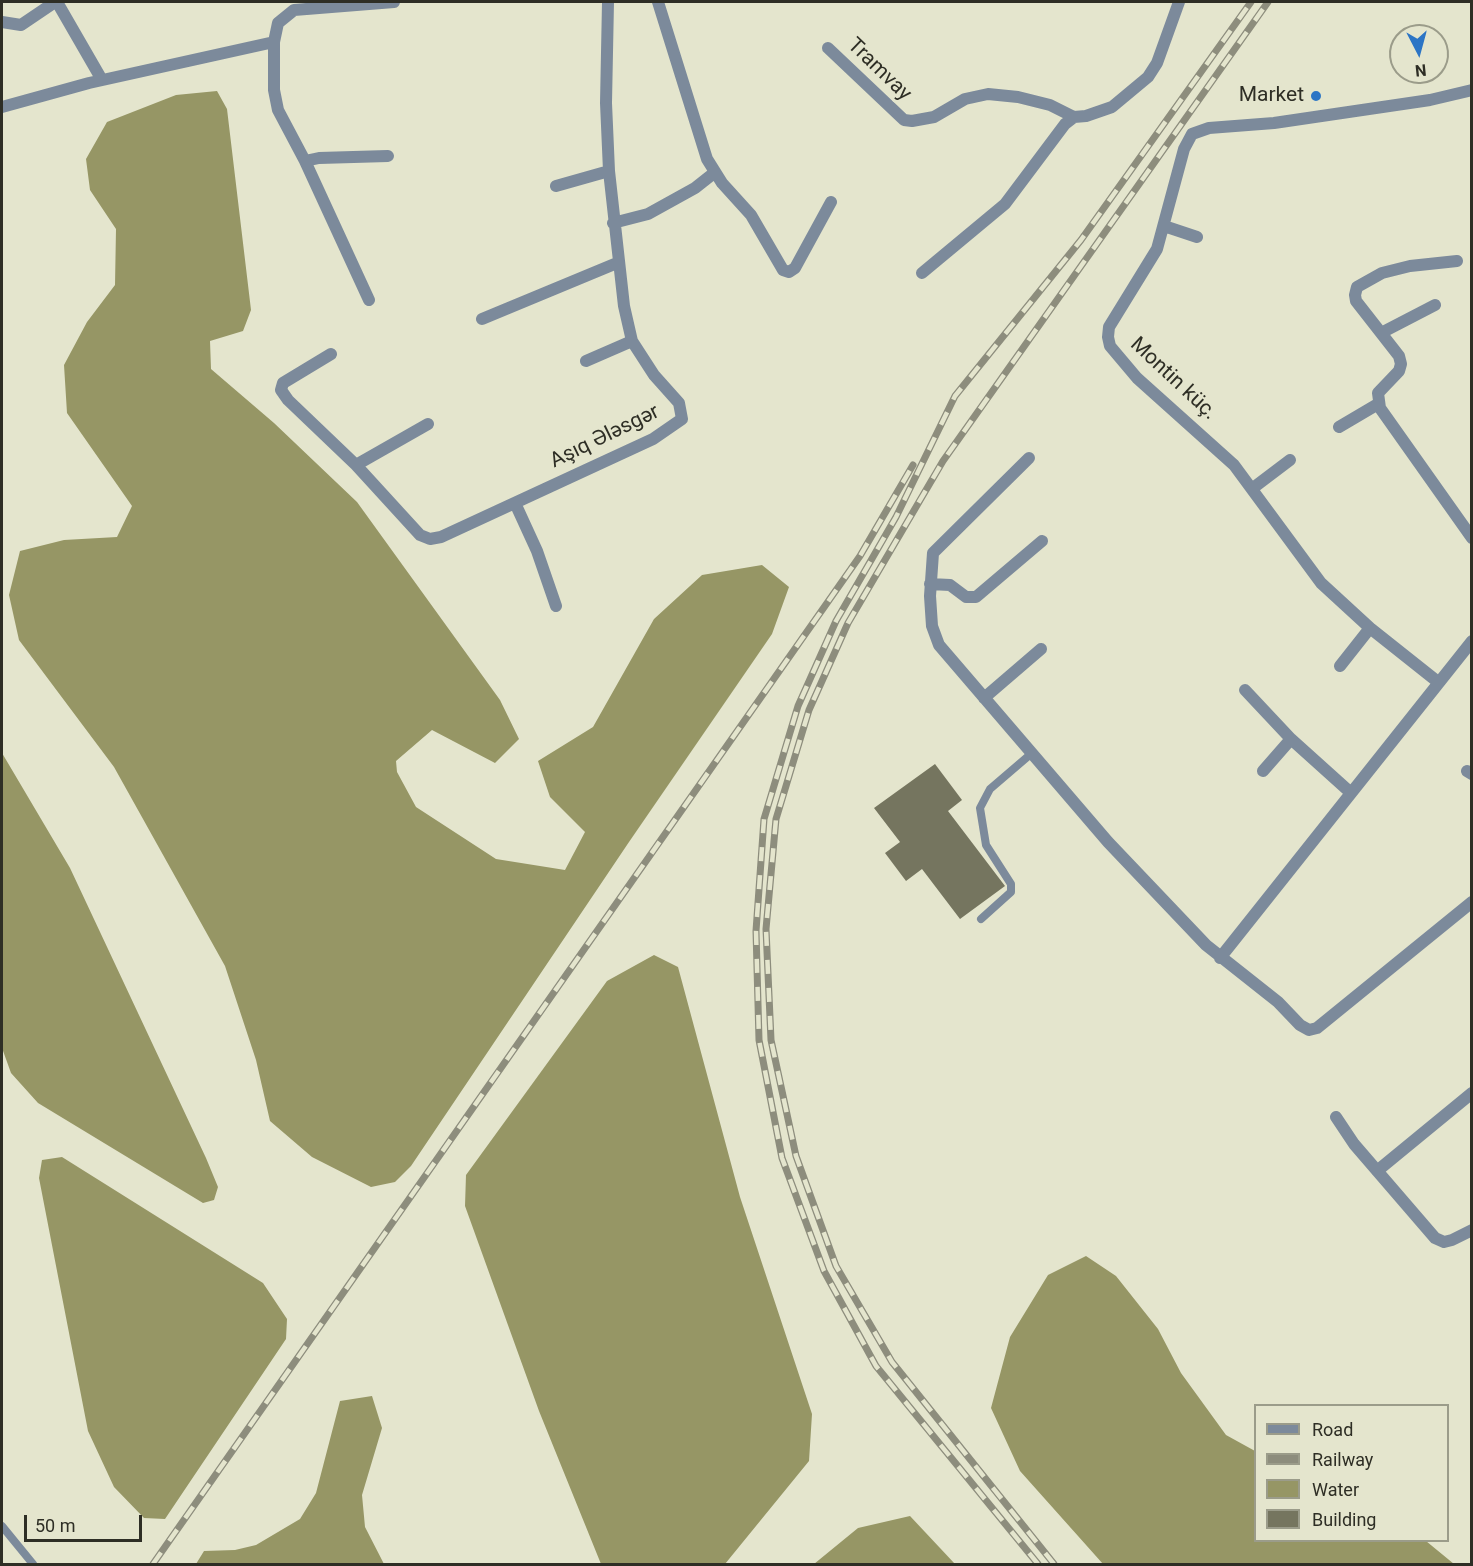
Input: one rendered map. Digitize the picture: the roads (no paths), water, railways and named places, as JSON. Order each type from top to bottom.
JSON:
[{"type":"street","points":[[2,22],[21,25],[56,2],[102,80]]},
{"type":"street","points":[[369,300],[305,160],[278,110],[274,90],[274,42],[278,23],[294,10],[394,2]]},
{"type":"street","name":"Aşıq Ələsgər","points":[[331,354],[283,383],[281,390],[288,400],[356,465],[420,535],[430,539],[441,537],[653,439],[682,419],[679,403],[642,359],[632,341],[617,263],[606,103],[608,2]]},
{"type":"street","points":[[658,2],[707,159],[714,173],[751,215],[783,270],[789,272],[795,268],[831,202]]},
{"type":"street","points":[[922,273],[1005,204],[1065,124],[1074,117],[1098,114],[1112,107],[1148,78],[1157,63],[1179,2]]},
{"type":"street","points":[[2,107],[102,80],[274,42]]},
{"type":"street","name":"Tramvay","points":[[828,48],[904,120],[912,122],[934,117],[965,99],[988,94],[1018,97],[1050,105],[1074,117]]},
{"type":"street","name":"Montin küç.","points":[[1438,682],[1370,628],[1321,583],[1253,488],[1222,451],[1159,399],[1110,346],[1109,327],[1149,265],[1164,226],[1184,149],[1192,134],[1198,130],[1274,123],[1419,102],[1472,90]]},
{"type":"street","points":[[305,160],[388,156]]},
{"type":"street","points":[[556,186],[609,171]]},
{"type":"street","points":[[613,224],[648,214],[696,188],[714,173]]},
{"type":"street","points":[[1164,226],[1197,237]]},
{"type":"street","points":[[1457,261],[1410,266],[1382,273],[1357,287],[1356,301],[1399,356],[1401,364],[1399,371],[1381,387],[1378,404],[1455,519],[1472,538]]},
{"type":"street","points":[[482,319],[617,263]]},
{"type":"street","points":[[1381,333],[1435,305]]},
{"type":"street","points":[[586,361],[632,341]]},
{"type":"street","points":[[1339,428],[1378,404]]},
{"type":"street","points":[[356,465],[428,424]]},
{"type":"street","points":[[1029,458],[933,553],[930,584],[932,626],[939,645],[1108,842],[1220,958],[1278,1002],[1300,1025],[1309,1030],[1317,1028],[1472,902]]},
{"type":"street","points":[[1253,488],[1290,460]]},
{"type":"street","points":[[515,502],[537,551],[556,606]]},
{"type":"street","points":[[930,584],[950,585],[966,597],[976,597],[1042,541]]},
{"type":"street","points":[[1340,666],[1370,628]]},
{"type":"street","points":[[1220,958],[1472,641]]},
{"type":"street","points":[[984,698],[1041,649]]},
{"type":"street","points":[[1245,690],[1291,738],[1351,793]]},
{"type":"street","points":[[1263,771],[1291,738]]},
{"type":"street","points":[[1377,1171],[1472,1093]]},
{"type":"street","points":[[1336,1117],[1354,1144],[1435,1238],[1444,1242],[1472,1230]]},
{"type":"lane","points":[[981,919],[1011,892],[1011,884],[986,845],[980,808],[990,789],[1032,753]]},
{"type":"lane","points":[[2,1526],[33,1564]]},
{"type":"water","points":[[217,91],[227,109],[251,310],[243,331],[210,341],[211,369],[274,423],[357,502],[500,700],[519,739],[495,763],[432,730],[396,761],[397,772],[416,807],[496,859],[565,870],[585,832],[550,797],[538,761],[593,727],[654,619],[702,575],[762,565],[789,587],[772,634],[411,1166],[395,1182],[371,1187],[312,1157],[270,1121],[256,1060],[225,966],[114,767],[19,640],[9,595],[20,551],[64,540],[117,537],[132,506],[67,413],[64,365],[87,322],[115,285],[116,229],[90,190],[86,159],[107,122],[176,95]]},
{"type":"water","points":[[2,753],[70,868],[206,1158],[218,1187],[214,1200],[203,1203],[38,1103],[11,1073],[2,1048]]},
{"type":"water","points":[[654,955],[678,967],[740,1197],[812,1414],[809,1461],[725,1564],[601,1564],[539,1411],[465,1206],[466,1175],[607,981]]},
{"type":"water","points":[[62,1157],[263,1283],[287,1319],[286,1339],[165,1519],[144,1518],[114,1487],[88,1431],[39,1178],[42,1160]]},
{"type":"water","points":[[1086,1256],[1116,1276],[1158,1329],[1181,1373],[1226,1435],[1254,1450],[1254,1542],[1427,1542],[1454,1564],[1103,1564],[1020,1471],[991,1408],[1010,1337],[1048,1275]]},
{"type":"water","points":[[372,1396],[382,1428],[362,1495],[365,1527],[384,1564],[196,1564],[204,1551],[235,1550],[256,1545],[300,1519],[316,1493],[340,1401]]},
{"type":"water","points":[[910,1516],[955,1564],[814,1564],[858,1528]]},
{"type":"railway","points":[[1038,1564],[876,1366],[824,1271],[782,1158],[759,1040],[756,931],[764,819],[798,706],[836,621],[896,517],[955,396],[1081,240],[1251,2]]},
{"type":"railway","points":[[1054,1564],[892,1362],[836,1266],[796,1156],[771,1040],[766,929],[776,819],[809,710],[848,623],[943,461],[1268,2]]},
{"type":"railway","points":[[153,1564],[860,556],[913,465]]},
{"type":"place","name":"Market","points":[[1316,96]]}]
